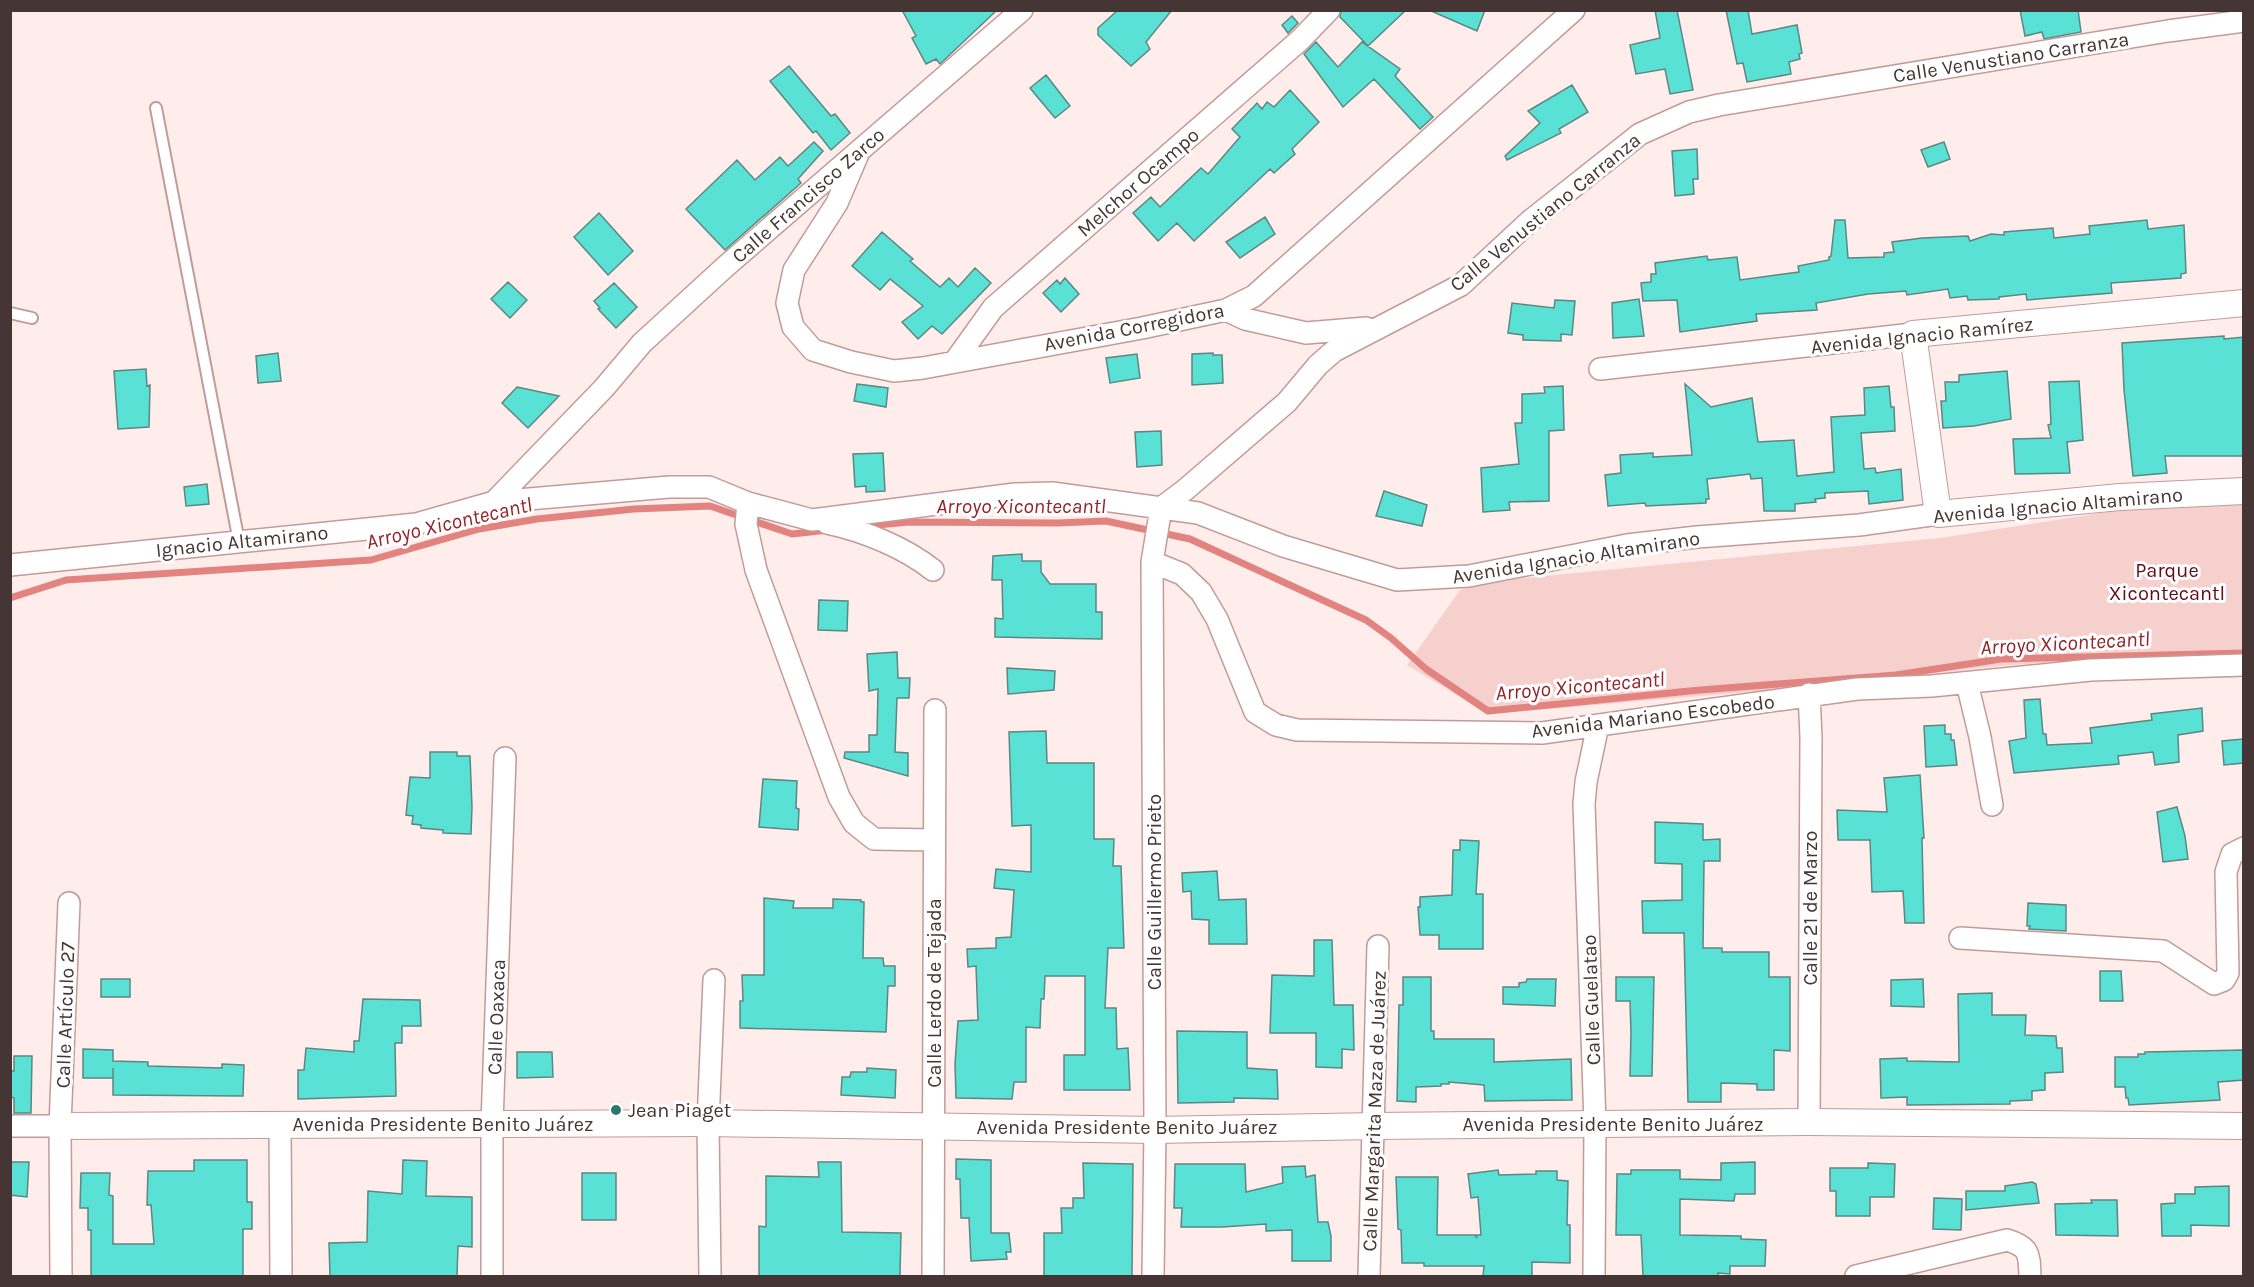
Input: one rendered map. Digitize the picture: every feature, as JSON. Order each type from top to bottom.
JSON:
[{"type":"street","name":"Calle Francisco Zarco","points":[[494,502],[604,388],[642,343],[725,267],[1022,10]]},
{"type":"street","name":"Melchor Ocampo","points":[[955,361],[993,308],[1300,40],[1329,10]]},
{"type":"street","name":"Avenida Corregidora","points":[[859,151],[837,203],[794,270],[787,303],[793,327],[813,350],[851,362],[894,371],[923,368],[1142,328],[1226,310],[1254,296],[1574,10]]},
{"type":"street","name":"Calle Venustiano Carranza","points":[[1161,507],[1185,490],[1287,402],[1318,365],[1334,351],[1461,285],[1530,221],[1640,134],[1689,112],[1719,105],[2132,37],[2244,21]]},
{"type":"street","name":"Avenida Ignacio Ramírez","points":[[1600,369],[1913,334],[2244,303]]},
{"type":"street","points":[[1226,310],[1245,319],[1306,333],[1365,328],[1373,331]]},
{"type":"street","points":[[1913,334],[1938,514]]},
{"type":"street","name":"Avenida Ignacio Altamirano","points":[[494,502],[679,487],[709,488],[748,503],[812,520],[1015,494],[1052,494],[1198,513],[1283,546],[1397,580],[1468,576],[1650,542],[1697,537],[1858,525],[1938,514],[2120,497],[2244,491]]},
{"type":"street","name":"Ignacio Altamirano","points":[[10,565],[416,524],[494,502]]},
{"type":"street","points":[[748,503],[746,524],[756,570],[839,797],[855,823],[874,839],[934,840]]},
{"type":"street","name":"Calle Guillermo Prieto","points":[[1153,1276],[1155,1130],[1152,562],[1161,507]]},
{"type":"street","points":[[812,520],[850,528],[914,555],[933,570]]},
{"type":"street","name":"Avenida Mariano Escobedo","points":[[1152,562],[1182,574],[1201,592],[1217,619],[1255,712],[1276,725],[1297,729],[1542,733],[1857,689],[1967,683],[2091,670],[2244,665]]},
{"type":"street","points":[[1967,683],[1980,737],[1992,805]]},
{"type":"street","name":"Calle 21 de Marzo","points":[[1809,694],[1811,737],[1809,1122]]},
{"type":"street","name":"Calle Lerdo de Tejada","points":[[933,1276],[935,710]]},
{"type":"street","name":"Calle Guelatao","points":[[1593,1276],[1595,1124],[1584,804],[1586,782],[1598,725]]},
{"type":"street","name":"Calle Oaxaca","points":[[492,1276],[492,1124],[505,758]]},
{"type":"street","points":[[1960,938],[2163,951],[2214,984],[2224,980],[2228,973],[2226,872],[2232,854],[2244,848]]},
{"type":"street","name":"Calle Artículo 27","points":[[61,1276],[60,1126],[69,903]]},
{"type":"street","name":"Calle Margarita Maza de Juárez","points":[[1369,1276],[1375,1126],[1378,946]]},
{"type":"street","points":[[710,1276],[708,1123],[714,980]]},
{"type":"street","name":"Avenida Presidente Benito Juárez","points":[[10,1126],[708,1123],[1155,1130],[1809,1122],[2244,1126]]},
{"type":"street","points":[[280,1125],[282,1276]]},
{"type":"street","points":[[1856,1276],[2007,1240],[2022,1245],[2029,1257],[2030,1276]]},
{"type":"lane","points":[[156,108],[239,542]]},
{"type":"lane","points":[[10,313],[32,318]]},
{"type":"green space","name":"Parque Xicontecantl","points":[[2185,503],[2243,505],[2243,656],[2021,664],[1888,680],[1488,714],[1407,665],[1460,590],[1492,581],[1940,538],[2101,513]]},
{"type":"building","points":[[902,10],[997,10],[940,64],[936,59],[926,64],[912,38],[916,36]]},
{"type":"building","points":[[1118,10],[1172,10],[1146,42],[1150,49],[1131,66],[1098,35],[1098,28]]},
{"type":"building","points":[[1341,10],[1406,10],[1368,46],[1340,17]]},
{"type":"building","points":[[1429,10],[1485,10],[1477,31]]},
{"type":"building","points":[[1655,10],[1677,10],[1693,90],[1670,94],[1665,69],[1636,74],[1630,45],[1660,38]]},
{"type":"building","points":[[1726,10],[1748,10],[1752,34],[1797,25],[1802,53],[1799,54],[1800,59],[1789,62],[1791,74],[1747,82],[1743,63],[1737,64]]},
{"type":"building","points":[[2020,10],[2078,10],[2081,32],[2044,39],[2042,32],[2025,36]]},
{"type":"building","points":[[1292,16],[1298,23],[1288,33],[1282,25]]},
{"type":"building","points":[[1316,42],[1338,67],[1362,42],[1400,69],[1395,76],[1433,117],[1420,129],[1374,79],[1343,107],[1304,54]]},
{"type":"building","points":[[789,66],[831,116],[835,114],[850,133],[831,150],[816,131],[813,133],[770,81]]},
{"type":"building","points":[[1046,75],[1070,106],[1055,118],[1030,88]]},
{"type":"building","points":[[1572,85],[1588,112],[1559,129],[1561,133],[1507,160],[1505,156],[1540,123],[1528,111]]},
{"type":"building","points":[[1290,90],[1319,122],[1292,149],[1295,154],[1274,173],[1270,169],[1194,241],[1177,223],[1158,241],[1133,213],[1151,197],[1160,207],[1201,168],[1208,174],[1240,137],[1232,129],[1257,103],[1262,109],[1267,102],[1274,107]]},
{"type":"building","points":[[814,142],[823,151],[798,179],[801,183],[725,250],[686,209],[737,160],[755,180],[780,157],[788,166]]},
{"type":"building","points":[[1944,142],[1950,159],[1928,167],[1921,150]]},
{"type":"building","points":[[1697,149],[1698,179],[1693,179],[1694,194],[1675,196],[1672,151]]},
{"type":"building","points":[[599,213],[633,251],[608,275],[574,237]]},
{"type":"building","points":[[1265,217],[1275,234],[1240,258],[1226,242]]},
{"type":"building","points":[[1835,220],[1845,220],[1848,258],[1884,257],[1884,253],[1894,252],[1892,242],[1922,238],[1968,236],[1970,241],[1991,234],[2004,235],[2004,232],[2053,228],[2054,238],[2090,234],[2089,226],[2147,220],[2148,229],[2184,225],[2186,273],[2181,274],[2181,278],[2111,283],[2112,293],[2027,300],[2026,294],[1999,297],[1999,299],[1968,300],[1967,296],[1950,298],[1948,289],[1907,295],[1906,291],[1868,294],[1816,303],[1817,310],[1756,314],[1757,321],[1680,332],[1677,300],[1643,301],[1641,283],[1651,282],[1651,274],[1656,274],[1655,263],[1707,256],[1708,260],[1737,257],[1740,280],[1799,272],[1798,266],[1829,260]]},
{"type":"building","points":[[882,232],[940,287],[949,278],[958,287],[975,268],[991,283],[942,334],[932,326],[918,339],[902,322],[923,306],[890,279],[880,290],[852,266]]},
{"type":"building","points":[[1065,278],[1079,294],[1061,312],[1043,293],[1057,280],[1060,284]]},
{"type":"building","points":[[508,282],[527,300],[510,318],[491,299]]},
{"type":"building","points":[[614,283],[637,307],[616,328],[598,309],[600,308],[594,301]]},
{"type":"building","points":[[1639,299],[1644,336],[1613,338],[1612,303]]},
{"type":"building","points":[[1555,300],[1575,301],[1572,335],[1561,334],[1561,341],[1523,340],[1523,335],[1508,333],[1512,303],[1554,308]]},
{"type":"building","points":[[2224,336],[2224,339],[2244,337],[2244,456],[2165,456],[2167,473],[2133,476],[2124,390],[2122,343]]},
{"type":"building","points":[[278,353],[281,381],[258,383],[256,356]]},
{"type":"building","points":[[1213,353],[1213,355],[1222,355],[1223,383],[1192,385],[1192,354]]},
{"type":"building","points":[[1137,354],[1140,378],[1110,383],[1106,358]]},
{"type":"building","points":[[146,369],[147,386],[150,385],[149,427],[118,429],[114,371]]},
{"type":"building","points":[[2007,371],[2011,419],[1974,426],[1943,428],[1941,401],[1946,401],[1945,382],[1959,382],[1959,375]]},
{"type":"building","points":[[2079,381],[2083,440],[2067,442],[2070,473],[2015,474],[2013,439],[2051,438],[2048,425],[2051,424],[2049,382]]},
{"type":"building","points":[[857,384],[888,388],[886,407],[854,401]]},
{"type":"building","points":[[1685,384],[1711,407],[1752,398],[1758,442],[1794,440],[1797,476],[1834,472],[1831,417],[1865,415],[1864,388],[1889,386],[1891,407],[1894,407],[1895,431],[1861,433],[1864,469],[1875,468],[1876,473],[1901,469],[1903,500],[1869,504],[1868,491],[1825,493],[1825,498],[1815,499],[1816,502],[1795,504],[1795,511],[1764,511],[1762,478],[1751,479],[1750,474],[1707,479],[1709,499],[1706,499],[1706,503],[1646,506],[1645,503],[1608,506],[1605,475],[1621,473],[1620,455],[1653,453],[1653,457],[1692,455]]},
{"type":"building","points":[[1563,386],[1564,430],[1549,431],[1549,501],[1509,502],[1510,510],[1483,512],[1481,468],[1519,464],[1515,423],[1522,423],[1522,394],[1545,393],[1544,387]]},
{"type":"building","points":[[517,387],[559,396],[528,428],[502,403]]},
{"type":"building","points":[[1161,431],[1162,465],[1137,467],[1135,432]]},
{"type":"building","points":[[883,453],[885,491],[866,492],[866,486],[855,487],[853,454]]},
{"type":"building","points":[[207,484],[209,504],[186,506],[184,487]]},
{"type":"building","points":[[1384,491],[1427,505],[1422,526],[1376,516]]},
{"type":"building","points":[[1022,554],[1022,561],[1041,561],[1041,572],[1050,584],[1096,584],[1096,612],[1102,612],[1102,639],[995,637],[995,618],[1003,619],[1002,580],[992,580],[993,556]]},
{"type":"building","points":[[819,600],[848,601],[847,631],[818,630]]},
{"type":"building","points":[[897,652],[898,678],[910,678],[909,698],[897,698],[895,752],[908,753],[908,776],[844,758],[845,752],[869,752],[869,735],[877,735],[878,689],[869,691],[867,654]]},
{"type":"building","points":[[1007,668],[1055,671],[1054,690],[1008,694]]},
{"type":"building","points":[[2040,699],[2043,734],[2046,734],[2047,745],[2092,743],[2090,728],[2152,720],[2151,714],[2202,708],[2203,731],[2178,735],[2179,762],[2155,765],[2153,752],[2118,756],[2119,764],[2014,773],[2009,741],[2026,738],[2024,700]]},
{"type":"building","points":[[1945,725],[1945,734],[1951,734],[1951,740],[1954,740],[1957,765],[1926,767],[1924,726]]},
{"type":"building","points":[[1046,731],[1047,763],[1094,763],[1094,839],[1114,839],[1113,866],[1121,866],[1124,948],[1108,948],[1105,1008],[1116,1008],[1117,1049],[1128,1048],[1130,1090],[1064,1090],[1064,1055],[1085,1055],[1085,976],[1045,976],[1040,1028],[1026,1027],[1026,1082],[1014,1082],[1012,1099],[956,1098],[955,1064],[958,1021],[978,1020],[976,966],[968,967],[967,949],[996,948],[996,938],[1011,937],[1014,890],[994,888],[996,869],[1031,872],[1031,825],[1012,826],[1009,732]]},
{"type":"building","points":[[2243,739],[2244,763],[2224,765],[2222,741]]},
{"type":"building","points":[[430,752],[457,752],[457,756],[470,756],[471,834],[443,833],[443,830],[421,828],[421,825],[412,824],[413,816],[406,815],[410,777],[430,778]]},
{"type":"building","points":[[1920,775],[1924,838],[1922,838],[1924,923],[1905,923],[1903,891],[1872,892],[1870,840],[1838,840],[1837,810],[1887,812],[1884,778]]},
{"type":"building","points":[[763,779],[797,781],[798,830],[759,827]]},
{"type":"building","points":[[2177,807],[2185,836],[2188,859],[2163,862],[2157,812]]},
{"type":"building","points":[[1655,822],[1703,824],[1703,840],[1720,839],[1720,861],[1704,861],[1703,948],[1722,948],[1722,952],[1769,952],[1769,977],[1790,977],[1790,1051],[1774,1050],[1774,1090],[1757,1090],[1757,1084],[1721,1083],[1721,1102],[1688,1102],[1684,933],[1643,933],[1642,901],[1682,900],[1682,864],[1655,863]]},
{"type":"building","points":[[1460,840],[1479,841],[1476,894],[1483,894],[1483,949],[1439,949],[1439,935],[1420,935],[1418,907],[1420,907],[1420,897],[1452,895],[1453,850],[1460,850]]},
{"type":"building","points":[[1217,871],[1219,900],[1246,899],[1247,944],[1209,944],[1209,920],[1192,919],[1191,891],[1183,892],[1182,873]]},
{"type":"building","points":[[764,898],[794,901],[793,908],[833,908],[833,899],[864,902],[863,958],[883,958],[884,966],[895,966],[895,986],[888,986],[886,1032],[740,1028],[740,1001],[743,1001],[742,975],[764,975]]},
{"type":"building","points":[[2028,903],[2066,905],[2066,931],[2029,929],[2030,926],[2027,926]]},
{"type":"building","points":[[1314,940],[1332,940],[1334,1005],[1353,1005],[1354,1050],[1342,1049],[1342,1068],[1316,1067],[1316,1033],[1270,1033],[1272,975],[1314,976]]},
{"type":"building","points":[[2100,971],[2121,971],[2123,1001],[2100,1001]]},
{"type":"building","points":[[1403,977],[1431,977],[1431,1031],[1434,1031],[1434,1039],[1494,1039],[1494,1062],[1571,1059],[1572,1100],[1485,1101],[1484,1085],[1449,1082],[1441,1086],[1416,1087],[1416,1102],[1397,1101],[1399,1005],[1403,1005]]},
{"type":"building","points":[[1616,977],[1654,977],[1652,1076],[1630,1076],[1630,1001],[1616,1001]]},
{"type":"building","points":[[101,979],[130,979],[130,997],[101,997]]},
{"type":"building","points":[[1527,979],[1556,979],[1555,1006],[1503,1004],[1503,987],[1519,987],[1519,983],[1526,982]]},
{"type":"building","points":[[1923,979],[1924,1007],[1891,1006],[1891,980]]},
{"type":"building","points":[[1992,993],[1992,1015],[2026,1015],[2025,1035],[2056,1036],[2057,1048],[2062,1048],[2063,1072],[2045,1073],[2045,1090],[2032,1091],[2032,1100],[2010,1101],[2010,1104],[1907,1105],[1907,1097],[1881,1098],[1880,1059],[1907,1058],[1907,1061],[1959,1062],[1958,994]]},
{"type":"building","points":[[363,999],[420,1000],[421,1026],[402,1026],[402,1043],[395,1043],[396,1096],[298,1099],[298,1070],[304,1070],[306,1048],[354,1052],[354,1041],[359,1041]]},
{"type":"building","points":[[1177,1031],[1247,1032],[1247,1068],[1277,1070],[1278,1099],[1234,1098],[1234,1102],[1178,1103]]},
{"type":"building","points":[[83,1049],[113,1050],[113,1061],[148,1062],[148,1066],[222,1068],[222,1064],[244,1065],[243,1096],[113,1095],[113,1078],[83,1078]]},
{"type":"building","points":[[2244,1050],[2244,1080],[2218,1082],[2220,1100],[2129,1105],[2125,1087],[2115,1087],[2115,1057],[2138,1057],[2138,1054],[2145,1054],[2145,1052]]},
{"type":"building","points":[[517,1052],[552,1052],[553,1077],[517,1078]]},
{"type":"building","points":[[14,1056],[32,1056],[31,1113],[14,1113],[14,1098],[10,1097],[10,1071],[14,1071]]},
{"type":"building","points":[[867,1068],[896,1070],[895,1098],[841,1095],[842,1077],[850,1077],[851,1072],[867,1072]]},
{"type":"building","points":[[956,1159],[991,1160],[991,1233],[1009,1233],[1011,1252],[1006,1252],[1007,1259],[971,1261],[969,1218],[961,1218],[960,1179],[956,1179]]},
{"type":"building","points":[[194,1160],[247,1160],[247,1202],[252,1202],[252,1229],[243,1229],[243,1276],[91,1276],[91,1230],[88,1230],[88,1208],[80,1208],[81,1173],[110,1173],[109,1195],[113,1196],[113,1244],[154,1244],[151,1205],[147,1205],[148,1171],[194,1171]]},
{"type":"building","points":[[403,1160],[427,1161],[426,1196],[472,1197],[472,1247],[458,1246],[457,1276],[330,1276],[329,1243],[367,1242],[368,1191],[402,1194]]},
{"type":"building","points":[[10,1162],[29,1162],[27,1197],[10,1195]]},
{"type":"building","points":[[818,1162],[841,1162],[842,1232],[901,1233],[900,1276],[759,1276],[759,1226],[766,1227],[766,1176],[819,1177]]},
{"type":"building","points":[[1755,1162],[1755,1194],[1735,1194],[1734,1201],[1680,1199],[1680,1235],[1741,1236],[1741,1239],[1766,1240],[1765,1266],[1730,1266],[1730,1274],[1718,1273],[1718,1276],[1643,1276],[1641,1235],[1616,1235],[1617,1174],[1631,1174],[1631,1170],[1680,1170],[1680,1179],[1721,1180],[1721,1163]]},
{"type":"building","points":[[1083,1163],[1133,1164],[1132,1276],[1044,1276],[1044,1233],[1062,1233],[1061,1208],[1073,1208],[1073,1198],[1084,1198]]},
{"type":"building","points":[[1868,1163],[1895,1164],[1894,1197],[1870,1197],[1870,1216],[1836,1216],[1836,1191],[1830,1191],[1830,1168],[1868,1168]]},
{"type":"building","points":[[1175,1164],[1245,1164],[1246,1192],[1283,1183],[1282,1167],[1305,1166],[1306,1177],[1315,1175],[1318,1222],[1328,1222],[1331,1236],[1331,1261],[1292,1261],[1292,1230],[1266,1231],[1266,1224],[1181,1227],[1182,1208],[1174,1208]]},
{"type":"building","points":[[1498,1170],[1499,1175],[1557,1171],[1557,1180],[1568,1181],[1567,1225],[1570,1225],[1570,1263],[1532,1262],[1532,1276],[1483,1276],[1484,1266],[1424,1266],[1424,1263],[1402,1263],[1396,1177],[1438,1177],[1437,1235],[1475,1235],[1477,1238],[1476,1235],[1481,1235],[1478,1197],[1471,1198],[1468,1174]]},
{"type":"building","points":[[582,1173],[616,1173],[616,1220],[582,1220]]},
{"type":"building","points":[[2032,1182],[2036,1184],[2039,1203],[1966,1210],[1966,1191],[2005,1191],[2005,1186]]},
{"type":"building","points":[[2229,1186],[2229,1226],[2191,1225],[2191,1236],[2162,1236],[2161,1204],[2175,1203],[2175,1194],[2195,1194],[2195,1187]]},
{"type":"building","points":[[1934,1198],[1962,1199],[1961,1230],[1933,1229]]},
{"type":"building","points":[[2091,1200],[2117,1200],[2118,1236],[2056,1235],[2055,1204],[2092,1203]]},
{"type":"waterway","name":"Arroyo Xicontecantl","points":[[10,598],[66,580],[371,560],[479,529],[537,519],[634,509],[710,506],[792,534],[828,530]]},
{"type":"waterway","name":"Arroyo Xicontecantl","points":[[866,526],[909,522],[1106,521],[1190,539],[1366,620],[1391,638],[1426,669],[1488,711],[1700,690],[1896,675],[2001,659],[2244,653]]},
{"type":"place","name":"Jean Piaget","points":[[616,1110]]}]
